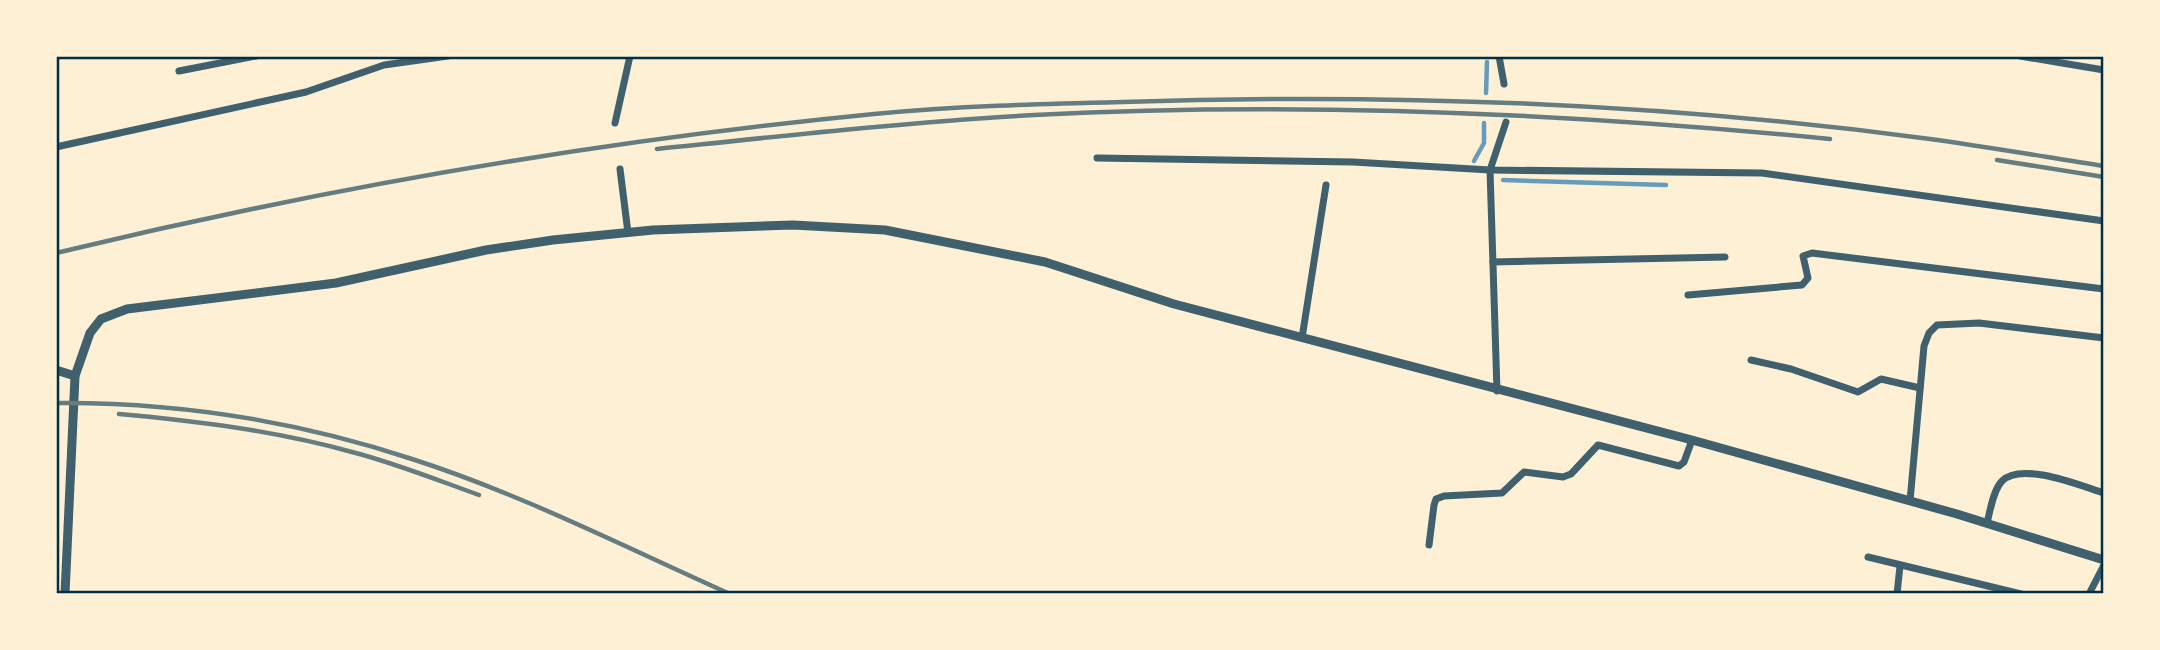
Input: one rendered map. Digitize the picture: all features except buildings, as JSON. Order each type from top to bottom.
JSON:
[{"type":"street","points":[[179,71],[256,56]]},
{"type":"street","points":[[56,147],[306,92],[383,60],[448,56]]},
{"type":"street","points":[[615,122],[630,56]]},
{"type":"street","points":[[1499,56],[1504,84]]},
{"type":"street","points":[[2020,56],[2104,70]]},
{"type":"street","points":[[1497,391],[1490,170],[1506,122]]},
{"type":"street","points":[[1097,158],[1353,162],[1490,170],[1762,173],[2104,221]]},
{"type":"street","points":[[620,169],[628,233]]},
{"type":"street","points":[[1302,338],[1326,186]]},
{"type":"street","points":[[65,594],[75,376],[90,333],[101,319],[127,309],[336,284],[485,250],[628,233],[793,225],[885,230],[1045,262],[1174,304],[1497,391],[1692,440],[1910,501],[1987,523],[2104,563],[2090,593]]},
{"type":"street","points":[[1688,296],[1802,285],[1808,278],[1803,256],[1812,253],[2104,289]]},
{"type":"street","points":[[1493,262],[1725,257]]},
{"type":"street","points":[[1910,501],[1924,346],[1937,325],[1979,323],[2104,338]]},
{"type":"street","points":[[1751,360],[1791,369],[1858,392],[1881,379],[1920,388]]},
{"type":"street","points":[[56,370],[75,376]]},
{"type":"street","points":[[1429,545],[1436,499],[1444,496],[1503,493],[1524,472],[1563,477],[1571,474],[1598,446],[1679,466],[1684,461],[1692,440]]},
{"type":"street","points":[[1987,523],[1998,487],[2008,477],[2031,472],[2104,493]]},
{"type":"street","points":[[1868,557],[2021,594]]},
{"type":"street","points":[[1897,594],[1900,566]]},
{"type":"waterway","points":[[1486,93],[1487,62]]},
{"type":"waterway","points":[[1474,161],[1484,143],[1484,123]]},
{"type":"waterway","points":[[1503,180],[1666,185]]},
{"type":"railway","points":[[56,253],[258,208],[462,169],[771,125],[905,111],[998,106],[1324,99],[1425,100],[1628,109],[1830,127],[1952,142],[2104,166]]},
{"type":"railway","points":[[657,149],[987,118],[1233,109],[1532,116],[1830,139]]},
{"type":"railway","points":[[1997,160],[2104,177]]},
{"type":"railway","points":[[56,403],[146,406],[236,416],[369,446],[493,488],[730,594]]},
{"type":"railway","points":[[119,414],[295,438],[384,461],[479,495]]}]
